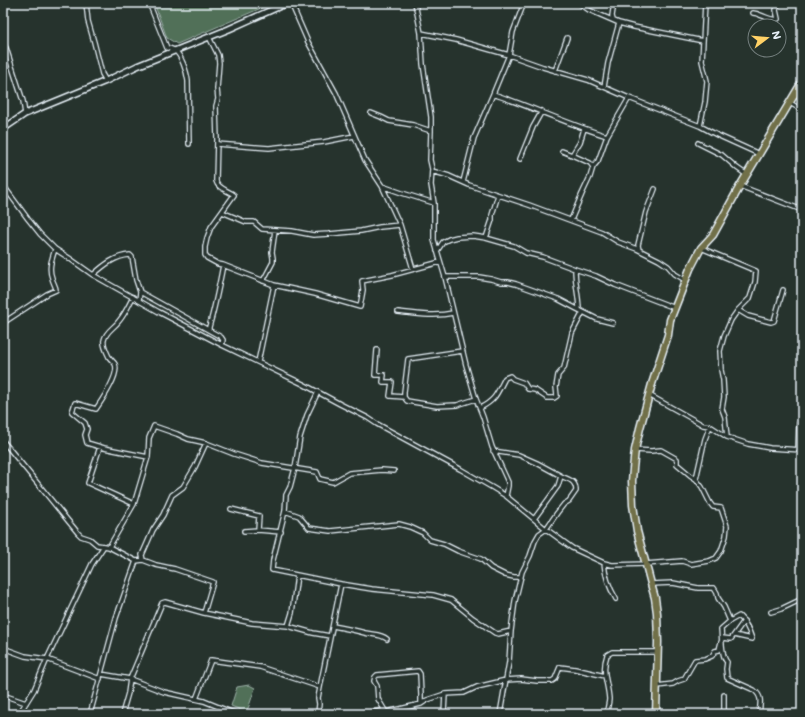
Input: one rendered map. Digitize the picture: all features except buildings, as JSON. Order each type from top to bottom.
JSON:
[{"type":"highway","points":[[656,714],[657,613],[655,598],[637,531],[633,505],[632,481],[635,450],[649,395],[668,334],[670,320],[685,280],[701,248],[713,235],[740,186],[802,82]]},
{"type":"main road","points":[[3,129],[25,114],[106,81],[137,66],[287,3]]},
{"type":"street","points":[[86,3],[88,21],[102,74],[106,81]]},
{"type":"street","points":[[150,3],[167,48],[175,50],[187,75],[189,144]]},
{"type":"street","points":[[292,3],[308,42],[336,93],[365,160],[382,186],[400,225],[413,269]]},
{"type":"street","points":[[415,3],[421,33],[423,64],[431,117],[430,160],[434,203],[434,240],[445,277],[462,351],[476,399],[493,451],[508,482],[506,496]]},
{"type":"street","points":[[464,182],[474,138],[509,55],[513,32],[524,3]]},
{"type":"street","points":[[579,3],[589,10],[619,24],[702,41]]},
{"type":"street","points":[[613,20],[612,16],[614,3]]},
{"type":"street","points":[[700,126],[707,82],[702,61],[705,3]]},
{"type":"street","points":[[753,13],[776,20],[778,19],[776,10],[779,3]]},
{"type":"street","points":[[604,87],[608,63],[619,24]]},
{"type":"street","points":[[421,33],[456,40],[509,55],[543,68],[588,80],[628,98],[700,126],[716,135],[759,154]]},
{"type":"street","points":[[209,37],[218,55],[219,63],[217,89],[218,99],[216,106],[217,184],[234,195],[211,227],[205,247],[205,255],[209,259],[274,286],[314,294],[360,307],[363,290],[362,281],[440,262]]},
{"type":"street","points":[[555,71],[567,38]]},
{"type":"street","points":[[3,43],[23,101],[25,114]]},
{"type":"street","points":[[493,94],[542,111],[584,129],[607,136]]},
{"type":"street","points":[[571,220],[598,161],[607,136],[628,98]]},
{"type":"street","points":[[790,103],[802,110]]},
{"type":"street","points":[[520,159],[533,127],[542,111]]},
{"type":"street","points":[[371,114],[381,116],[389,121],[431,131]]},
{"type":"street","points":[[572,154],[580,142],[584,129]]},
{"type":"street","points":[[217,144],[269,148],[324,142],[354,136]]},
{"type":"street","points":[[698,143],[722,154],[747,175]]},
{"type":"street","points":[[562,151],[590,163],[594,167]]},
{"type":"street","points":[[432,171],[602,232],[618,242],[639,250],[668,266],[675,274],[685,280]]},
{"type":"street","points":[[3,185],[40,234],[55,249],[93,275],[222,345],[318,392],[460,469],[506,496],[572,548],[604,563],[612,565],[682,561],[691,564],[710,561],[716,558],[721,551],[726,536],[727,526],[721,508],[713,506],[710,503],[702,487],[696,479],[677,464],[677,459],[661,450],[635,450]]},
{"type":"street","points":[[382,186],[434,203]]},
{"type":"street","points":[[740,186],[802,210]]},
{"type":"street","points":[[639,250],[638,244],[646,212],[655,189]]},
{"type":"street","points":[[486,238],[498,195]]},
{"type":"street","points":[[222,212],[246,222],[254,222],[262,229],[319,235],[400,225]]},
{"type":"street","points":[[263,281],[273,262],[272,252],[275,230]]},
{"type":"street","points":[[437,251],[443,242],[453,238],[473,236],[486,238],[514,246],[526,253],[543,257],[596,276],[615,285],[675,308]]},
{"type":"street","points":[[701,248],[756,272],[755,282],[750,298],[738,310],[731,320],[726,330],[720,351],[724,397],[722,409],[725,417],[726,438]]},
{"type":"street","points":[[3,323],[47,294],[56,290],[50,270],[55,249]]},
{"type":"street","points":[[93,275],[111,261],[130,254],[140,292],[139,300]]},
{"type":"street","points":[[209,330],[218,296],[223,265]]},
{"type":"street","points":[[480,408],[492,400],[500,390],[505,378],[510,376],[513,379],[524,383],[528,389],[535,390],[547,398],[554,398],[557,396],[556,387],[558,375],[564,368],[572,332],[581,311],[575,280],[575,269]]},
{"type":"street","points":[[445,277],[479,277],[508,282],[558,298],[597,319],[613,324]]},
{"type":"street","points":[[258,362],[274,286]]},
{"type":"street","points":[[738,310],[748,316],[771,322],[774,321],[782,290]]},
{"type":"street","points":[[140,292],[221,337],[223,340],[222,345]]},
{"type":"street","points":[[133,297],[124,314],[106,334],[103,342],[108,356],[115,365],[116,370],[111,385],[96,409],[75,403],[72,412],[85,423],[87,429],[85,435],[87,443],[138,456],[148,457]]},
{"type":"street","points":[[398,312],[426,315],[444,315],[453,313]]},
{"type":"street","points":[[378,350],[375,375],[384,375],[383,382],[392,382],[390,396],[404,397],[407,401],[437,406],[457,405],[476,399]]},
{"type":"street","points":[[404,397],[408,359],[462,351]]},
{"type":"street","points":[[318,392],[307,415],[300,438],[295,468],[290,487],[286,495],[285,511],[272,570],[372,589],[432,595],[451,600],[473,618],[498,634],[511,631]]},
{"type":"street","points":[[649,395],[703,425],[710,426],[726,438],[770,448],[800,450],[798,428],[799,423],[802,421]]},
{"type":"street","points":[[109,547],[134,504],[148,457],[149,438],[154,426],[188,439],[206,443],[234,454],[262,462],[317,472],[320,480],[333,482],[349,473],[382,470],[394,471]]},
{"type":"street","points":[[696,479],[705,439],[710,426]]},
{"type":"street","points":[[3,441],[82,536],[90,539],[97,546],[109,547],[136,561],[143,560],[213,582],[204,613]]},
{"type":"street","points":[[143,560],[142,555],[153,530],[163,515],[172,496],[183,486],[195,467],[206,443]]},
{"type":"street","points":[[100,447],[88,483],[134,504]]},
{"type":"street","points":[[493,451],[518,455],[537,463],[573,482],[575,484],[576,491],[569,501],[564,504],[546,529],[539,534],[522,572],[515,601],[509,662],[500,714]]},
{"type":"street","points":[[534,519],[558,486],[561,476]]},
{"type":"street","points":[[231,509],[259,516],[258,530]]},
{"type":"street","points":[[285,511],[299,516],[309,528],[330,531],[399,524],[410,527],[423,533],[430,540],[481,559],[491,568],[505,575],[521,577]]},
{"type":"street","points":[[244,531],[258,530],[281,532]]},
{"type":"street","points":[[19,714],[34,690],[92,564],[104,546]]},
{"type":"street","points":[[90,714],[116,618],[136,561]]},
{"type":"street","points":[[604,563],[606,580],[616,599]]},
{"type":"street","points":[[288,626],[292,613],[297,574]]},
{"type":"street","points":[[651,584],[673,583],[698,588],[714,588],[730,621]]},
{"type":"street","points":[[318,714],[318,698],[341,584]]},
{"type":"street","points":[[771,612],[782,609],[802,599]]},
{"type":"street","points":[[122,714],[130,679],[163,602],[204,613],[252,623],[288,626],[330,636]]},
{"type":"street","points":[[734,635],[752,639],[744,621],[739,616],[730,621],[722,629],[724,659],[727,662],[727,678],[757,692],[760,699],[759,714]]},
{"type":"street","points":[[722,638],[731,639],[744,621]]},
{"type":"street","points":[[333,626],[349,628],[364,633],[382,636],[387,639]]},
{"type":"street","points":[[657,686],[673,684],[684,679],[695,660],[705,659],[712,656],[715,651],[719,650],[722,638]]},
{"type":"street","points":[[3,648],[25,656],[47,659],[100,679]]},
{"type":"street","points":[[608,714],[606,710],[609,699],[604,663],[607,655],[612,652],[657,652]]},
{"type":"street","points":[[196,699],[211,660],[260,667],[320,687]]},
{"type":"street","points":[[363,714],[381,711],[387,713],[400,710],[421,704],[427,700],[445,694],[464,693],[477,687],[506,680],[521,679],[552,681],[555,680],[560,668],[575,669],[605,676]]},
{"type":"street","points":[[387,713],[378,699],[377,686],[374,681],[377,675],[418,671],[420,674],[421,704]]},
{"type":"street","points":[[101,674],[130,679],[164,692],[204,701],[240,714]]},
{"type":"street","points":[[444,714],[445,694]]},
{"type":"street","points":[[3,695],[26,703]]},
{"type":"street","points":[[722,714],[724,713],[724,695]]},
{"type":"green space","points":[[154,3],[273,3],[177,44],[167,38]]},
{"type":"green space","points":[[249,685],[255,688],[246,712],[231,706],[237,687]]}]
